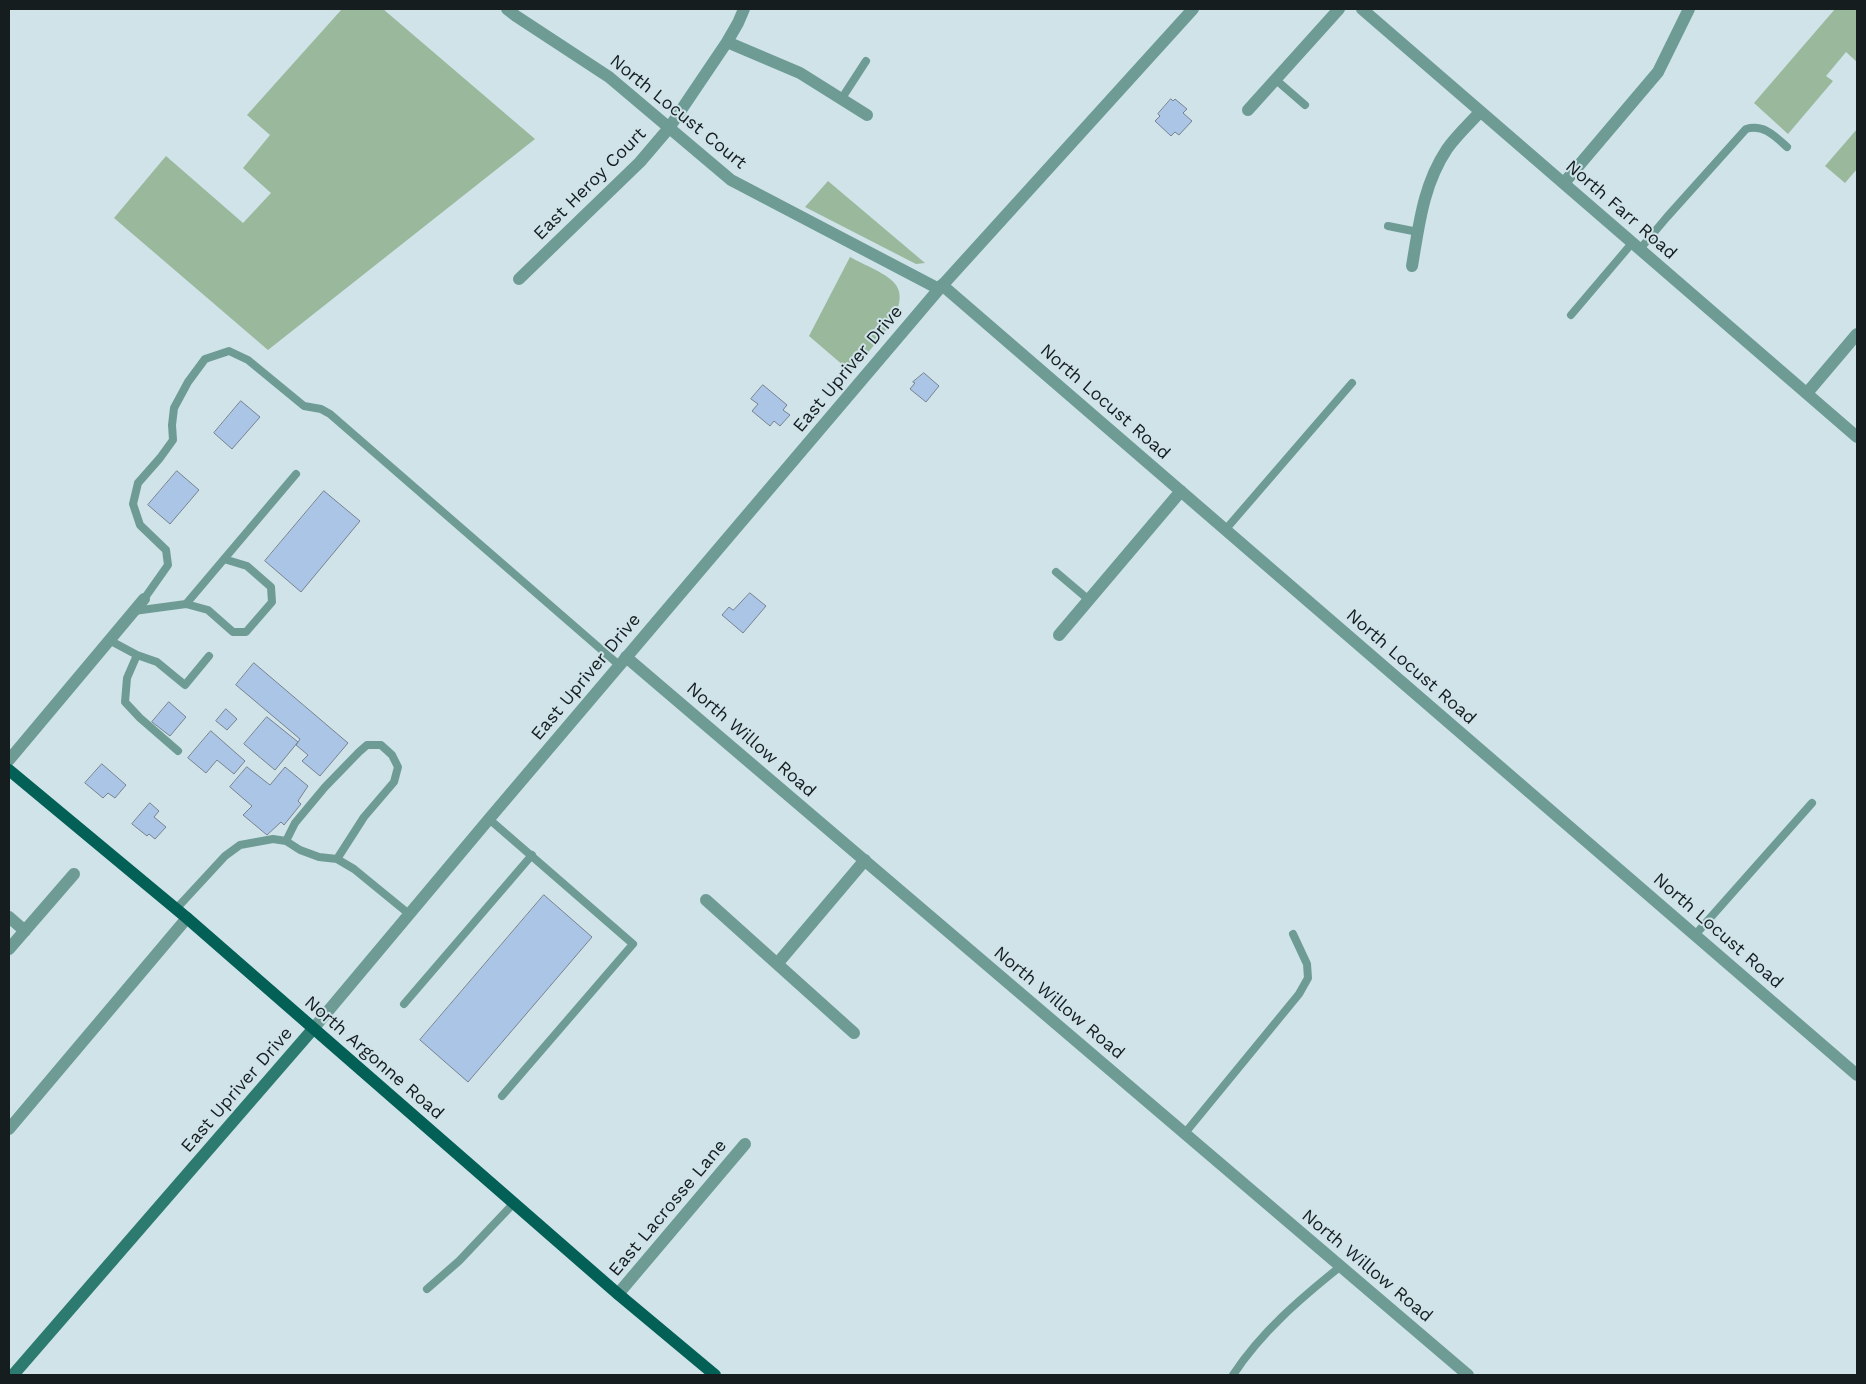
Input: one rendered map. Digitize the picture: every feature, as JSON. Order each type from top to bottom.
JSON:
[{"type":"main road","name":"North Argonne Road","points":[[9,770],[187,918],[618,1294],[714,1375]]},
{"type":"main road","name":"East Upriver Drive","points":[[13,1375],[313,1028]]},
{"type":"street","name":"North Locust Court","points":[[507,9],[609,77],[731,180],[941,287]]},
{"type":"street","name":"East Heroy Court","points":[[519,278],[640,162],[669,128],[727,42],[744,9]]},
{"type":"street","name":"East Upriver Drive","points":[[313,1028],[941,287],[1193,9]]},
{"type":"street","points":[[1248,110],[1339,9]]},
{"type":"street","name":"North Farr Road","points":[[1362,9],[1857,436]]},
{"type":"street","points":[[1564,183],[1658,72],[1689,9]]},
{"type":"street","points":[[727,42],[800,73],[868,115]]},
{"type":"street","points":[[1412,266],[1423,203],[1430,180],[1447,148],[1480,112]]},
{"type":"street","name":"North Locust Road","points":[[941,287],[1181,491],[1857,1075]]},
{"type":"street","points":[[1807,393],[1857,334]]},
{"type":"street","points":[[1059,635],[1181,491]]},
{"type":"street","points":[[9,760],[144,599]]},
{"type":"street","name":"North Willow Road","points":[[623,661],[865,860],[1468,1375]]},
{"type":"street","points":[[777,964],[865,860]]},
{"type":"street","points":[[9,949],[74,874]]},
{"type":"street","points":[[706,900],[854,1033]]},
{"type":"street","points":[[9,917],[25,931]]},
{"type":"street","points":[[9,1129],[187,918]]},
{"type":"street","name":"East Lacrosse Lane","points":[[618,1294],[745,1144]]},
{"type":"lane","points":[[842,98],[866,62]]},
{"type":"lane","points":[[1275,79],[1305,105]]},
{"type":"lane","points":[[1571,315],[1666,217],[1746,130],[1754,127],[1768,130],[1787,147]]},
{"type":"lane","points":[[1388,226],[1418,232]]},
{"type":"lane","points":[[144,599],[168,566],[166,550],[140,525],[134,504],[138,484],[173,440],[174,408],[188,382],[205,359],[229,351],[248,360],[304,406],[321,409],[330,414],[623,661]]},
{"type":"lane","points":[[1226,530],[1352,383]]},
{"type":"lane","points":[[186,604],[296,474]]},
{"type":"lane","points":[[134,611],[186,604],[208,610],[233,632],[246,632],[272,602],[271,587],[247,566],[224,559]]},
{"type":"lane","points":[[1056,572],[1089,600]]},
{"type":"lane","points":[[109,640],[136,655],[157,662],[185,685],[209,656]]},
{"type":"lane","points":[[136,655],[127,678],[125,702],[140,718],[178,751]]},
{"type":"lane","points":[[286,841],[295,823],[325,787],[359,752],[368,745],[380,745],[392,754],[398,767],[394,782],[364,817],[337,860]]},
{"type":"lane","points":[[1695,935],[1812,803]]},
{"type":"lane","points":[[489,819],[633,944],[502,1096]]},
{"type":"lane","points":[[176,909],[225,856],[240,845],[273,839],[286,841],[300,850],[319,857],[337,860],[354,869],[409,914]]},
{"type":"lane","points":[[404,1004],[532,855]]},
{"type":"lane","points":[[1185,1133],[1299,994],[1308,978],[1307,964],[1293,934]]},
{"type":"lane","points":[[427,1289],[459,1261],[514,1203]]},
{"type":"lane","points":[[1233,1375],[1244,1358],[1260,1340],[1313,1289],[1341,1266]]},
{"type":"green space","points":[[342,9],[383,9],[535,139],[268,350],[114,218],[166,156],[243,223],[271,193],[243,168],[270,135],[247,115]]},
{"type":"green space","points":[[1835,9],[1857,9],[1857,62],[1846,52],[1826,76],[1833,81],[1788,134],[1754,103]]},
{"type":"green space","points":[[1857,129],[1857,169],[1845,183],[1825,166]]},
{"type":"green space","points":[[828,181],[925,263],[916,264],[805,207]]},
{"type":"green space","points":[[850,257],[888,277],[896,285],[900,295],[893,319],[886,331],[851,372],[809,336]]},
{"type":"building","points":[[1171,99],[1173,101],[1175,99],[1187,109],[1183,113],[1192,121],[1179,135],[1175,132],[1171,136],[1155,121],[1160,116],[1158,114]]},
{"type":"building","points":[[924,373],[939,386],[926,402],[910,389],[915,383],[913,382]]},
{"type":"building","points":[[763,385],[787,405],[783,410],[790,415],[780,426],[774,421],[770,426],[752,411],[758,404],[751,399]]},
{"type":"building","points":[[241,401],[260,417],[232,449],[214,433]]},
{"type":"building","points":[[177,471],[199,490],[170,524],[148,505]]},
{"type":"building","points":[[324,491],[360,521],[301,592],[265,561]]},
{"type":"building","points":[[750,593],[766,606],[743,633],[722,615],[729,607],[733,610]]},
{"type":"building","points":[[254,663],[348,743],[320,776],[302,761],[308,755],[296,745],[300,739],[236,685]]},
{"type":"building","points":[[169,702],[186,717],[170,736],[152,722]]},
{"type":"building","points":[[226,709],[237,719],[227,730],[216,721]]},
{"type":"building","points":[[267,717],[298,742],[275,770],[244,744]]},
{"type":"building","points":[[211,731],[245,761],[234,774],[217,760],[206,773],[188,758]]},
{"type":"building","points":[[102,764],[126,785],[115,798],[108,793],[103,798],[85,783]]},
{"type":"building","points":[[247,767],[270,785],[285,767],[308,786],[298,801],[301,804],[284,825],[281,822],[267,835],[243,815],[252,806],[230,787]]},
{"type":"building","points":[[150,803],[159,811],[154,817],[166,827],[155,839],[149,834],[147,836],[132,824]]},
{"type":"building","points":[[544,895],[592,937],[468,1082],[420,1040]]}]
